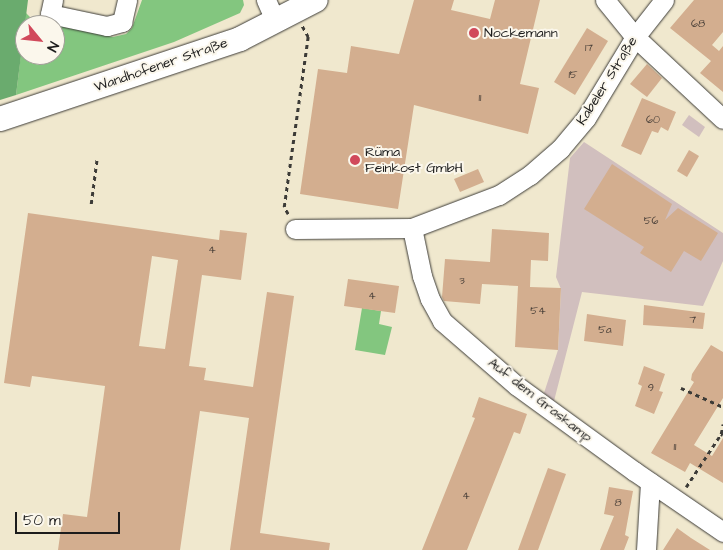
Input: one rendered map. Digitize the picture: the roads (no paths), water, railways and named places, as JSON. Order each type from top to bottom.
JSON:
[{"type":"main road","name":"Wandhofener Straße","points":[[0,119],[205,51],[285,17],[316,0]]},
{"type":"street","points":[[53,0],[50,14],[107,26],[122,22],[127,0]]},
{"type":"street","points":[[266,0],[285,17]]},
{"type":"street","points":[[605,0],[635,37],[721,112]]},
{"type":"street","name":"Kabeler Straße","points":[[295,229],[412,228],[499,195],[530,175],[560,149],[586,118],[635,37],[664,0]]},
{"type":"street","name":"Auf dem Graskamp","points":[[412,228],[422,276],[430,299],[442,321],[517,386],[723,532]]},
{"type":"street","points":[[646,550],[650,482]]},
{"type":"place","name":"Nockemann","points":[[474,33]]},
{"type":"place","name":"Rüma Feinkost GmbH","points":[[355,160]]}]
